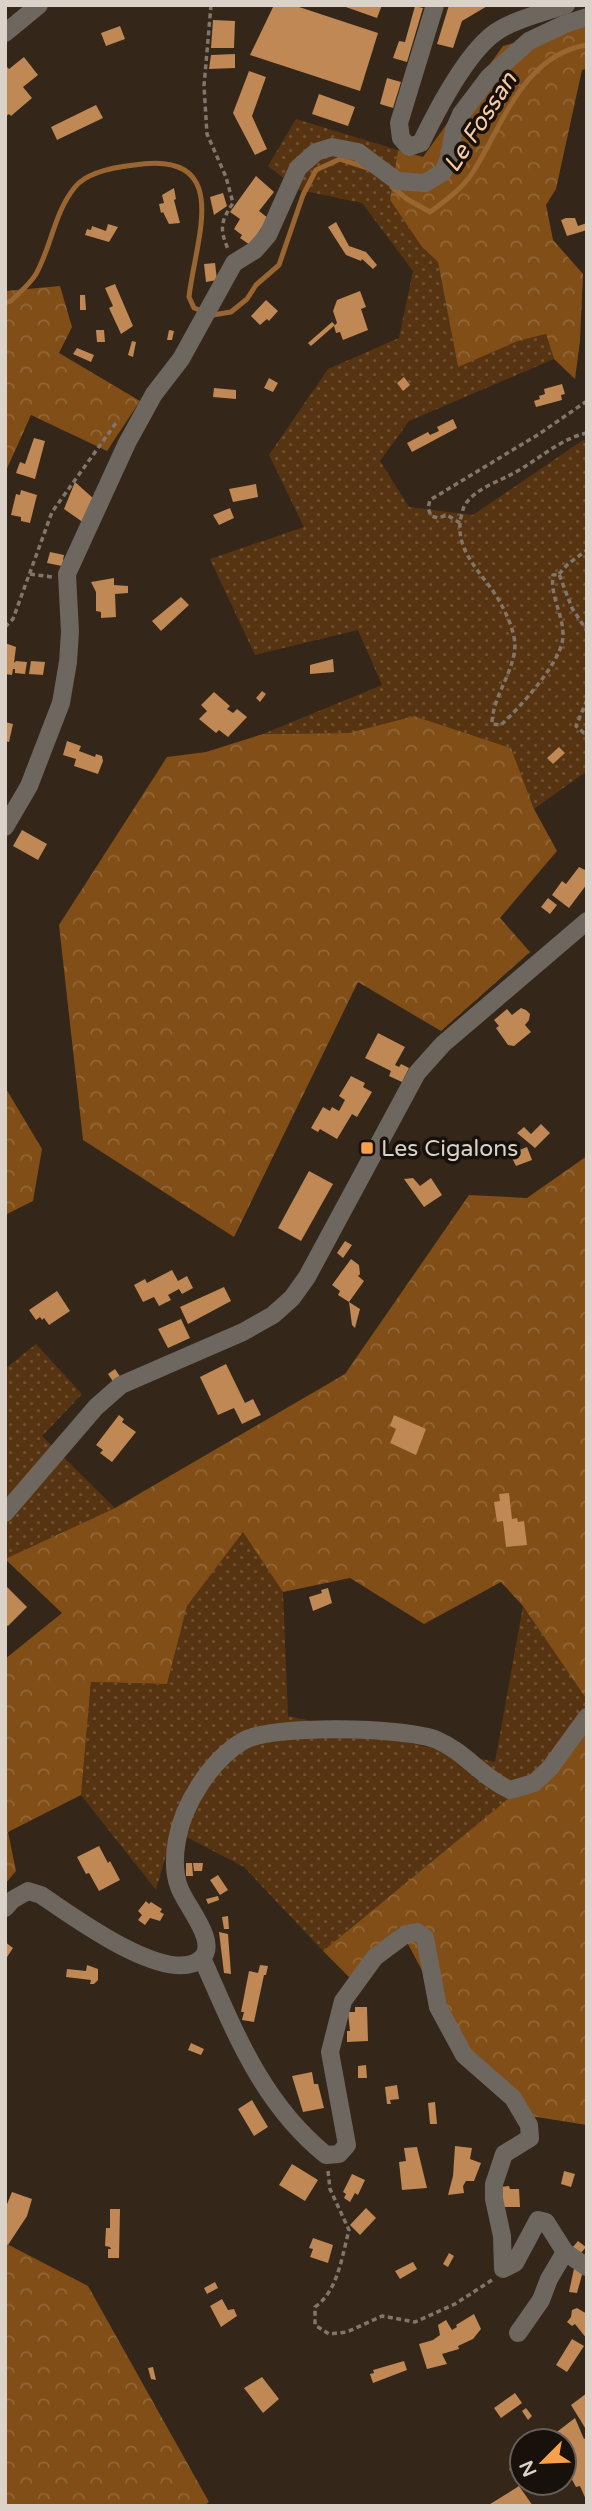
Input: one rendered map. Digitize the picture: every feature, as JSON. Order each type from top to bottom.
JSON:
[{"type":"street","points":[[5,33],[39,5]]},
{"type":"street","points":[[435,5],[399,123],[401,138],[409,147],[421,143],[440,104],[482,43],[497,31],[566,5]]},
{"type":"street","points":[[5,827],[29,786],[61,703],[70,632],[67,574],[127,443],[154,394],[181,359],[234,263],[255,250],[268,235],[298,168],[316,152],[332,147],[358,152],[397,181],[425,183],[443,172],[461,114],[489,77],[530,41],[587,17]]},
{"type":"street","points":[[5,1513],[96,1407],[121,1385],[243,1332],[273,1315],[292,1298],[307,1277],[417,1073],[443,1044],[587,921]]},
{"type":"street","points":[[5,1908],[12,1900],[28,1891],[41,1895],[126,1951],[178,1967],[189,1965],[202,1958],[207,1947],[204,1933],[180,1889],[175,1870],[182,1817],[205,1779],[225,1754],[245,1740],[276,1731],[367,1729],[435,1739],[461,1753],[493,1783],[510,1790],[534,1783],[550,1768],[587,1717]]},
{"type":"street","points":[[202,1958],[246,2055],[276,2102],[301,2135],[326,2155],[339,2154],[347,2145],[330,2052],[343,2001],[375,1957],[406,1934],[417,1932],[425,1938],[438,2007],[464,2055],[513,2098],[529,2126],[530,2138],[504,2154],[495,2184],[494,2199],[502,2236],[503,2269],[515,2263],[538,2220],[546,2222],[565,2252],[587,2267]]},
{"type":"street","points":[[518,2333],[541,2300],[549,2278],[565,2252]]},
{"type":"path","points":[[211,5],[204,86],[207,134],[226,177],[233,203],[222,220],[223,237],[234,263]]},
{"type":"path","points":[[460,523],[447,515],[438,518],[431,516],[428,508],[430,500],[539,434],[587,401]]},
{"type":"path","points":[[559,575],[553,575],[552,585],[564,637],[555,660],[523,704],[501,725],[492,724],[492,710],[512,661],[514,638],[502,605],[469,560],[462,542],[460,523],[464,504],[478,492],[574,436],[587,433]]},
{"type":"path","points":[[559,575],[568,564],[587,550]]},
{"type":"path","points":[[559,575],[572,608],[587,631]]},
{"type":"path","points":[[587,700],[576,726],[587,733]]},
{"type":"path","points":[[326,2155],[330,2189],[349,2230],[339,2267],[326,2299],[315,2307],[315,2325],[329,2334],[346,2332],[382,2316],[415,2322],[455,2304],[487,2284],[503,2269]]},
{"type":"shaded area","points":[[296,119],[398,150],[390,200],[422,247],[438,262],[458,366],[518,341],[546,334],[554,359],[409,421],[380,461],[409,507],[473,515],[583,440],[587,440],[587,771],[534,809],[511,748],[414,716],[349,733],[263,734],[382,685],[358,630],[255,655],[210,559],[304,527],[269,455],[328,369],[399,338],[413,271],[362,203],[299,190],[268,166]]},
{"type":"shaded area","points":[[36,1344],[82,1394],[42,1436],[115,1508],[5,1559],[5,1369]]},
{"type":"shaded area","points":[[243,1531],[283,1592],[288,1716],[495,1762],[523,1606],[587,1700],[587,1730],[323,1951],[244,1867],[173,1830],[156,1890],[81,1795],[91,1682],[167,1684],[187,1606]]},
{"type":"green space","points":[[587,22],[587,69],[582,70],[556,189],[546,205],[553,240],[583,274],[575,379],[554,359],[546,334],[518,341],[458,367],[438,262],[422,247],[390,200],[398,150],[423,157],[503,46]]},
{"type":"green space","points":[[60,286],[72,327],[59,353],[140,401],[107,451],[31,415],[5,473],[5,291]]},
{"type":"green space","points":[[414,716],[511,748],[534,809],[557,851],[500,918],[530,952],[441,1031],[358,982],[234,1237],[83,1140],[59,925],[167,757],[206,752],[263,734],[349,733]]},
{"type":"green space","points":[[5,1087],[42,1149],[33,1201],[5,1215]]},
{"type":"green space","points":[[587,1156],[587,1700],[523,1606],[501,1582],[424,1624],[350,1578],[283,1592],[243,1532],[187,1606],[167,1684],[91,1682],[81,1795],[8,1832],[16,1871],[5,1884],[5,1659],[62,1613],[5,1559],[115,1508],[345,1374],[469,1195],[527,1198]]},
{"type":"green space","points":[[587,1730],[587,2125],[524,2115],[479,2078],[399,1927],[350,1978],[323,1951]]},
{"type":"green space","points":[[5,2243],[88,2286],[209,2502],[204,2506],[5,2506]]},
{"type":"building","points":[[274,5],[293,5],[378,33],[360,91],[250,55]]},
{"type":"building","points":[[340,5],[382,5],[377,18]]},
{"type":"building","points":[[449,5],[489,5],[462,21],[453,48],[437,44]]},
{"type":"building","points":[[415,6],[423,8],[407,62],[393,58],[399,41],[405,42]]},
{"type":"building","points":[[213,20],[235,21],[234,48],[211,48]]},
{"type":"building","points":[[120,26],[125,39],[106,46],[101,33]]},
{"type":"building","points":[[235,54],[235,68],[209,69],[211,55]]},
{"type":"building","points":[[24,57],[38,75],[23,87],[32,98],[11,116],[9,114],[5,117],[5,69],[9,69]]},
{"type":"building","points":[[249,71],[266,77],[252,116],[267,149],[255,155],[233,113]]},
{"type":"building","points":[[387,78],[401,82],[393,108],[380,104]]},
{"type":"building","points":[[319,94],[355,107],[348,126],[312,114]]},
{"type":"building","points":[[96,105],[103,118],[57,140],[51,127]]},
{"type":"building","points":[[256,176],[274,192],[259,211],[268,218],[250,245],[240,238],[242,235],[234,229],[240,219],[230,212]]},
{"type":"building","points":[[174,188],[180,223],[169,224],[163,212],[161,213],[159,204],[164,203],[162,195]]},
{"type":"building","points":[[223,193],[227,206],[214,215],[210,197]]},
{"type":"building","points":[[575,218],[578,226],[587,223],[587,230],[567,236],[561,220]]},
{"type":"building","points":[[336,222],[349,246],[366,252],[377,265],[373,269],[362,259],[361,261],[346,255],[328,227]]},
{"type":"building","points":[[108,224],[118,227],[109,242],[85,235],[87,229],[91,230],[92,226],[106,231]]},
{"type":"building","points":[[215,263],[217,280],[206,282],[204,264]]},
{"type":"building","points":[[115,284],[133,326],[121,334],[109,308],[113,306],[105,288]]},
{"type":"building","points":[[360,291],[366,307],[361,309],[368,330],[343,340],[340,332],[336,333],[334,326],[337,323],[333,311],[337,300]]},
{"type":"building","points":[[80,295],[85,295],[86,310],[80,310]]},
{"type":"building","points":[[266,300],[278,311],[269,321],[267,319],[260,325],[251,316]]},
{"type":"building","points":[[332,322],[335,325],[311,346],[308,343]]},
{"type":"building","points":[[96,330],[104,330],[105,342],[97,342]]},
{"type":"building","points":[[169,330],[174,331],[172,340],[167,340]]},
{"type":"building","points":[[132,341],[136,342],[133,357],[128,355]]},
{"type":"building","points":[[77,348],[94,355],[91,362],[73,354]]},
{"type":"building","points":[[404,377],[410,385],[403,391],[397,383]]},
{"type":"building","points":[[269,378],[278,383],[273,392],[264,388]]},
{"type":"building","points":[[562,384],[565,394],[561,395],[562,400],[536,407],[534,401],[545,394],[544,389]]},
{"type":"building","points":[[214,388],[236,390],[236,399],[213,397]]},
{"type":"building","points":[[453,419],[457,428],[412,452],[407,443],[428,432],[430,435],[439,431],[437,427]]},
{"type":"building","points":[[34,438],[45,441],[35,479],[16,473],[20,462],[25,464]]},
{"type":"building","points":[[75,482],[94,499],[84,523],[64,509]]},
{"type":"building","points":[[256,484],[258,497],[233,502],[229,489]]},
{"type":"building","points":[[21,490],[37,495],[30,523],[11,515],[16,494],[20,495]]},
{"type":"building","points":[[230,508],[234,518],[219,525],[213,515]]},
{"type":"building","points":[[50,552],[64,555],[62,566],[47,563]]},
{"type":"building","points":[[114,578],[114,585],[128,586],[128,593],[115,594],[116,617],[101,618],[101,612],[96,611],[96,592],[91,582]]},
{"type":"building","points":[[181,597],[189,605],[161,631],[152,621]]},
{"type":"building","points":[[5,643],[16,647],[14,663],[27,662],[25,674],[15,673],[13,669],[12,675],[5,674]]},
{"type":"building","points":[[333,659],[334,672],[310,674],[310,665]]},
{"type":"building","points":[[31,661],[45,662],[43,675],[29,674]]},
{"type":"building","points":[[262,691],[266,694],[260,702],[256,698]]},
{"type":"building","points":[[214,692],[230,706],[227,709],[233,713],[237,709],[247,717],[228,737],[219,730],[216,733],[199,719],[207,711],[201,705]]},
{"type":"building","points":[[5,722],[13,724],[9,742],[5,741]]},
{"type":"building","points":[[67,741],[81,746],[79,751],[95,757],[96,754],[102,756],[98,774],[74,766],[76,759],[63,755]]},
{"type":"building","points":[[559,747],[565,753],[553,764],[547,758]]},
{"type":"building","points":[[22,830],[47,844],[38,860],[13,846]]},
{"type":"building","points":[[579,867],[587,871],[587,884],[569,908],[552,895],[562,881],[566,884]]},
{"type":"building","points":[[548,898],[557,905],[550,914],[541,907]]},
{"type":"building","points":[[521,1008],[530,1014],[525,1025],[531,1032],[514,1046],[508,1045],[496,1028],[499,1026],[494,1020],[507,1009],[512,1015]]},
{"type":"building","points":[[378,1033],[405,1047],[395,1065],[399,1067],[401,1064],[409,1068],[402,1082],[389,1076],[391,1071],[365,1058]]},
{"type":"building","points":[[351,1076],[365,1083],[363,1087],[372,1092],[357,1117],[352,1114],[337,1139],[320,1129],[318,1132],[311,1128],[323,1107],[330,1111],[332,1107],[339,1111],[345,1100],[339,1096]]},
{"type":"building","points":[[541,1124],[550,1133],[535,1148],[517,1133],[524,1127],[531,1134]]},
{"type":"building","points":[[527,1147],[532,1160],[516,1166],[510,1154]]},
{"type":"building","points":[[309,1171],[333,1184],[301,1241],[278,1228]]},
{"type":"building","points":[[413,1178],[420,1186],[431,1178],[442,1195],[424,1207],[404,1179]]},
{"type":"building","points":[[345,1241],[352,1245],[343,1258],[337,1253]]},
{"type":"building","points":[[351,1259],[359,1265],[358,1276],[364,1281],[349,1302],[338,1295],[340,1291],[332,1285]]},
{"type":"building","points":[[172,1270],[178,1281],[187,1276],[193,1288],[182,1294],[179,1289],[168,1295],[171,1300],[159,1306],[154,1297],[143,1302],[134,1285],[145,1279],[147,1283]]},
{"type":"building","points":[[224,1287],[231,1301],[188,1324],[180,1307]]},
{"type":"building","points":[[57,1291],[70,1311],[49,1325],[44,1318],[36,1320],[29,1310]]},
{"type":"building","points":[[349,1302],[360,1309],[355,1328],[352,1325]]},
{"type":"building","points":[[181,1319],[190,1338],[168,1348],[158,1329]]},
{"type":"building","points":[[226,1364],[245,1403],[253,1399],[261,1415],[242,1424],[234,1408],[218,1415],[200,1377]]},
{"type":"building","points":[[115,1369],[121,1378],[114,1383],[108,1374]]},
{"type":"building","points":[[119,1415],[124,1419],[122,1422],[136,1432],[112,1462],[100,1453],[103,1450],[96,1445]]},
{"type":"building","points":[[394,1415],[426,1429],[416,1455],[390,1443],[396,1429],[390,1426]]},
{"type":"building","points":[[509,1493],[512,1519],[524,1521],[527,1545],[506,1547],[503,1521],[497,1522],[494,1502],[500,1501],[499,1494]]},
{"type":"building","points":[[5,1585],[27,1607],[8,1626],[5,1624]]},
{"type":"building","points":[[328,1588],[332,1603],[313,1611],[309,1597]]},
{"type":"building","points":[[99,1846],[120,1880],[99,1891],[77,1857]]},
{"type":"building","points":[[186,1863],[192,1863],[193,1876],[186,1876]]},
{"type":"building","points":[[193,1863],[203,1863],[202,1871],[194,1871]]},
{"type":"building","points":[[218,1875],[228,1890],[220,1895],[210,1880]]},
{"type":"building","points":[[218,1896],[219,1900],[208,1904],[206,1899]]},
{"type":"building","points":[[146,1901],[162,1909],[160,1912],[164,1914],[160,1921],[150,1918],[145,1925],[138,1920],[142,1915],[138,1911]]},
{"type":"building","points":[[228,1916],[229,1929],[224,1929],[222,1917]]},
{"type":"building","points":[[219,1932],[228,1934],[231,1974],[224,1973]]},
{"type":"building","points":[[5,1942],[13,1948],[5,1960]]},
{"type":"building","points":[[87,1965],[98,1969],[98,1980],[94,1984],[90,1984],[91,1980],[66,1977],[67,1969],[86,1971]]},
{"type":"building","points":[[260,1965],[268,1966],[254,2022],[242,2020],[244,2012],[241,2012],[249,1971],[258,1973]]},
{"type":"building","points":[[355,2007],[367,2007],[368,2041],[347,2042],[347,2031],[350,2031],[348,2012],[355,2012]]},
{"type":"building","points":[[191,2043],[204,2049],[201,2055],[188,2050]]},
{"type":"building","points":[[366,2065],[367,2078],[358,2078],[358,2066]]},
{"type":"building","points":[[312,2072],[324,2108],[303,2112],[292,2076]]},
{"type":"building","points":[[397,2085],[399,2099],[390,2100],[391,2104],[387,2104],[385,2087]]},
{"type":"building","points":[[252,2100],[268,2127],[254,2136],[238,2109]]},
{"type":"building","points":[[435,2102],[437,2124],[430,2124],[428,2103]]},
{"type":"building","points":[[455,2146],[472,2148],[470,2159],[481,2163],[474,2181],[466,2181],[463,2186],[464,2193],[448,2195],[453,2176]]},
{"type":"building","points":[[417,2147],[427,2188],[402,2190],[399,2162],[406,2161],[404,2148]]},
{"type":"building","points":[[292,2164],[318,2180],[305,2201],[279,2185]]},
{"type":"building","points":[[564,2171],[575,2174],[571,2187],[561,2184]]},
{"type":"building","points":[[352,2174],[365,2180],[358,2195],[355,2193],[350,2202],[344,2198],[346,2194],[343,2192]]},
{"type":"building","points":[[509,2186],[510,2189],[519,2189],[520,2207],[501,2207],[500,2187]]},
{"type":"building","points":[[12,2192],[32,2199],[27,2216],[8,2245],[5,2242],[5,2209]]},
{"type":"building","points":[[366,2208],[376,2218],[360,2235],[350,2225]]},
{"type":"building","points":[[110,2209],[120,2209],[119,2258],[108,2258],[108,2249],[111,2249],[105,2246],[106,2228],[110,2228]]},
{"type":"building","points":[[313,2238],[333,2245],[328,2263],[310,2257],[313,2249],[309,2248]]},
{"type":"building","points":[[578,2241],[586,2247],[581,2253],[572,2248]]},
{"type":"building","points":[[449,2253],[454,2256],[448,2267],[443,2264]]},
{"type":"building","points":[[413,2262],[417,2269],[400,2279],[395,2271]]},
{"type":"building","points":[[575,2264],[583,2271],[577,2293],[569,2292]]},
{"type":"building","points":[[215,2282],[218,2288],[207,2294],[204,2288]]},
{"type":"building","points":[[222,2299],[228,2310],[234,2309],[237,2316],[221,2327],[210,2306]]},
{"type":"building","points":[[577,2308],[587,2314],[587,2339],[575,2324],[572,2326],[567,2322],[572,2310]]},
{"type":"building","points":[[474,2314],[481,2329],[473,2339],[458,2346],[459,2349],[442,2354],[447,2364],[427,2369],[419,2344],[440,2335],[438,2325],[446,2320],[452,2330]]},
{"type":"building","points":[[572,2339],[584,2346],[567,2372],[556,2365]]},
{"type":"building","points":[[404,2361],[407,2370],[373,2383],[370,2374],[374,2373],[373,2370]]},
{"type":"building","points":[[153,2367],[156,2380],[151,2379],[148,2368]]},
{"type":"building","points":[[262,2377],[279,2399],[263,2413],[244,2388]]},
{"type":"building","points":[[515,2393],[522,2403],[501,2418],[494,2408]]},
{"type":"building","points":[[587,2393],[587,2431],[571,2405]]},
{"type":"building","points":[[526,2408],[532,2416],[528,2420],[522,2411]]},
{"type":"building","points":[[575,2418],[584,2439],[587,2438],[587,2502],[578,2486],[578,2427],[563,2427]]},
{"type":"building","points":[[508,2493],[508,2497],[527,2497],[533,2506],[487,2506]]},
{"type":"waterway","name":"Le Fossan","points":[[392,187],[430,212],[469,178],[505,114],[531,77],[546,62],[565,51],[587,45]]},
{"type":"waterway","name":"Le Fossan","points":[[5,303],[11,301],[34,278],[62,207],[75,187],[94,174],[127,166],[166,164],[186,171],[197,185],[202,204],[189,297],[194,308],[213,315],[231,312],[279,265],[303,195],[316,170],[340,159],[371,169]]},
{"type":"place","name":"Les Cigalons","points":[[367,1148]]}]
